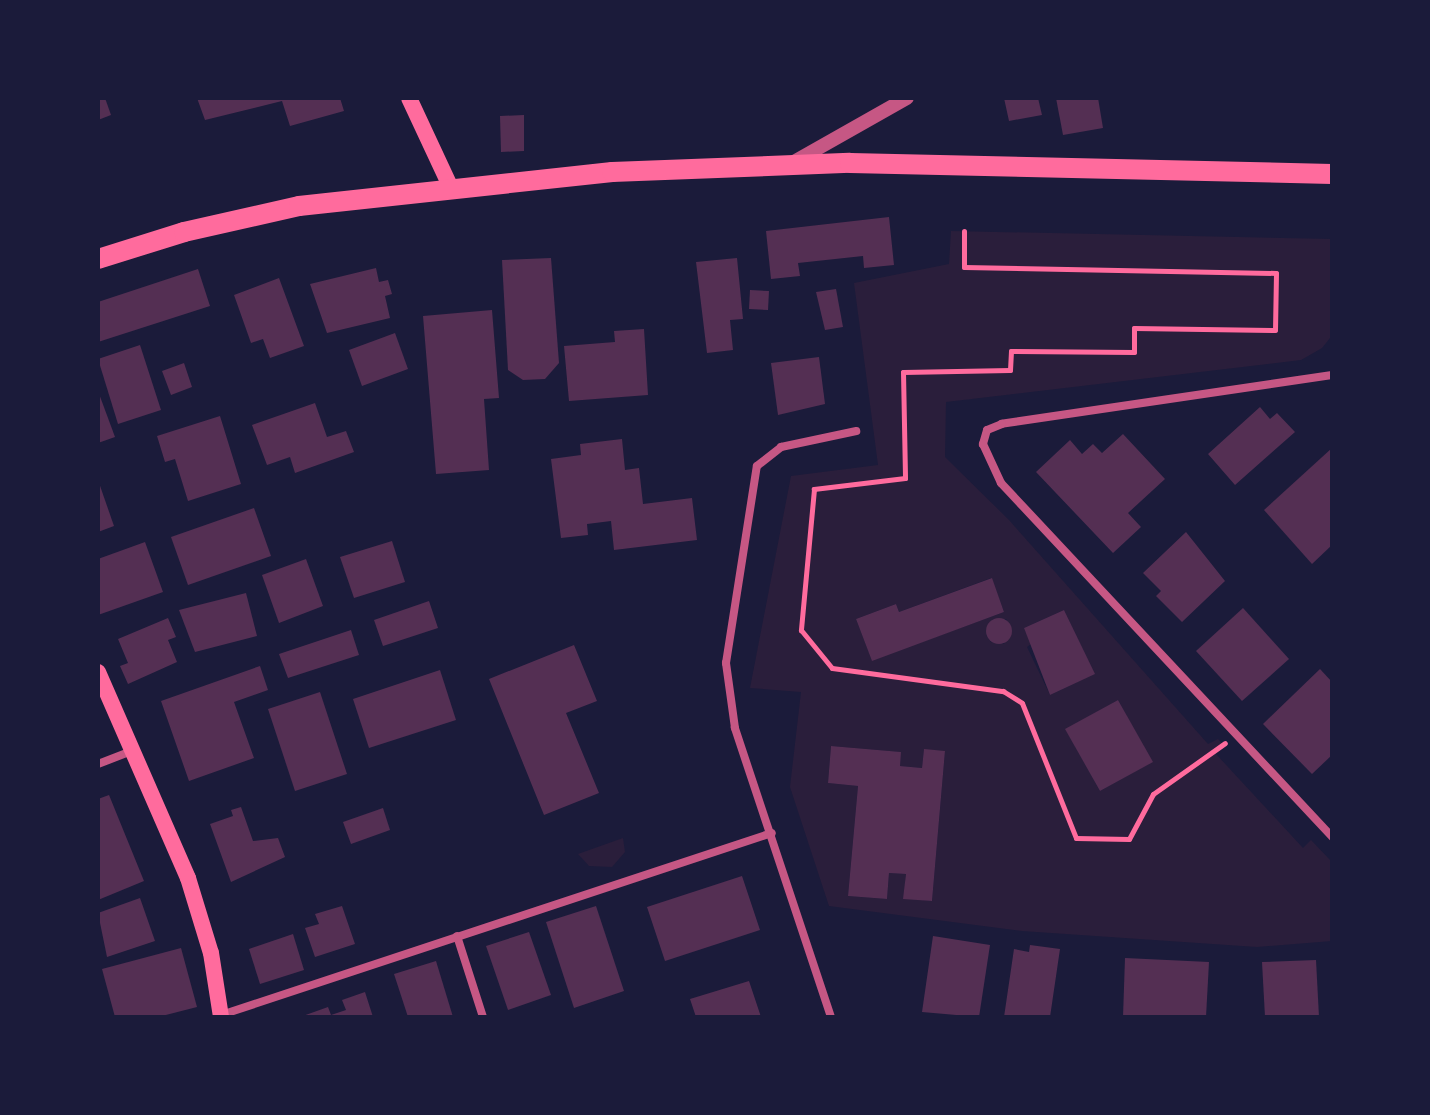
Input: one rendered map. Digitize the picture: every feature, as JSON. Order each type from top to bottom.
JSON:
[{"type":"main road","points":[[409,98],[450,186]]},
{"type":"main road","points":[[98,259],[257,214],[450,186],[789,165],[1332,174]]},
{"type":"main road","points":[[98,672],[194,896],[221,1016]]},
{"type":"street","points":[[789,165],[907,98]]},
{"type":"street","points":[[1332,375],[1002,424],[987,430],[983,444],[989,465],[1008,491],[1332,837]]},
{"type":"street","points":[[831,1017],[735,728],[726,684],[751,483],[761,460],[773,450],[856,431]]},
{"type":"street","points":[[98,764],[132,751]]},
{"type":"street","points":[[221,1016],[772,833]]},
{"type":"street","points":[[457,936],[483,1017]]},
{"type":"shaded area","points":[[951,231],[1332,239],[1330,338],[1322,348],[1301,360],[946,402],[945,457],[1009,520],[1208,744],[1218,739],[1225,746],[1216,754],[1303,848],[1311,840],[1332,862],[1332,941],[1257,947],[1022,931],[829,906],[790,787],[801,692],[750,688],[791,476],[878,465],[854,283],[949,264]],"holes":[[[991,578],[1004,612],[872,660],[856,619],[896,604],[899,612]],[[1064,610],[1094,674],[1050,695],[1027,647],[1031,644],[1024,628]],[[993,619],[1006,619],[1011,626],[1004,644],[991,642],[986,635]],[[1118,700],[1152,762],[1100,791],[1066,730]],[[831,746],[900,752],[900,766],[922,768],[924,750],[945,751],[932,901],[904,898],[906,874],[889,873],[887,899],[848,896],[858,786],[828,783]]]},
{"type":"shaded area","points":[[623,838],[625,852],[612,867],[589,866],[578,854]]},
{"type":"building","points":[[98,98],[105,98],[111,115],[98,120]]},
{"type":"building","points":[[197,98],[340,98],[344,111],[290,126],[282,101],[205,120]]},
{"type":"building","points":[[1004,98],[1038,98],[1042,115],[1009,121]]},
{"type":"building","points":[[1056,98],[1098,98],[1103,128],[1063,135]]},
{"type":"building","points":[[524,115],[524,151],[501,152],[500,116]]},
{"type":"building","points":[[889,217],[894,265],[864,268],[863,256],[798,263],[800,276],[771,279],[766,231]]},
{"type":"building","points":[[551,258],[559,363],[545,379],[523,380],[508,370],[502,260]]},
{"type":"building","points":[[737,258],[743,319],[730,320],[733,350],[707,353],[696,262]]},
{"type":"building","points":[[376,268],[379,282],[388,280],[392,294],[385,296],[390,318],[327,333],[310,284]]},
{"type":"building","points":[[198,269],[210,306],[98,342],[98,302]]},
{"type":"building","points":[[279,278],[304,346],[270,358],[263,339],[251,343],[234,295]]},
{"type":"building","points":[[836,289],[843,327],[825,330],[816,292]]},
{"type":"building","points":[[750,290],[769,291],[768,310],[749,309]]},
{"type":"building","points":[[492,310],[499,398],[484,399],[489,470],[436,474],[423,316]]},
{"type":"building","points":[[644,329],[648,395],[569,401],[564,346],[615,342],[614,331]]},
{"type":"building","points":[[395,333],[408,369],[362,386],[349,350]]},
{"type":"building","points":[[140,345],[161,410],[118,424],[98,359]]},
{"type":"building","points":[[819,357],[825,404],[778,415],[771,363]]},
{"type":"building","points":[[184,363],[192,387],[171,395],[162,371]]},
{"type":"building","points":[[98,391],[115,437],[98,443]]},
{"type":"building","points":[[315,403],[327,437],[346,431],[354,452],[295,473],[290,457],[267,465],[252,425]]},
{"type":"building","points":[[1260,407],[1270,419],[1277,413],[1295,432],[1235,485],[1208,454]]},
{"type":"building","points":[[220,416],[241,484],[188,501],[175,459],[165,462],[157,436]]},
{"type":"building","points":[[1123,434],[1165,479],[1128,513],[1141,527],[1113,553],[1036,472],[1070,440],[1082,454],[1093,444],[1102,453]]},
{"type":"building","points":[[622,439],[625,470],[639,468],[643,504],[692,498],[697,540],[614,550],[611,521],[587,524],[588,535],[561,538],[551,459],[581,455],[580,444]]},
{"type":"building","points":[[1332,448],[1332,545],[1312,564],[1264,510]]},
{"type":"building","points":[[98,480],[114,526],[98,532]]},
{"type":"building","points":[[254,508],[271,556],[188,585],[171,537]]},
{"type":"building","points":[[1186,532],[1225,581],[1182,622],[1156,596],[1161,591],[1143,573]]},
{"type":"building","points":[[392,541],[405,582],[354,598],[340,557]]},
{"type":"building","points":[[145,542],[163,592],[98,615],[98,559]]},
{"type":"building","points":[[306,559],[323,606],[279,623],[262,575]]},
{"type":"building","points":[[992,578],[1004,612],[872,661],[856,619],[896,604],[899,612]]},
{"type":"building","points":[[246,593],[257,636],[195,652],[179,610]]},
{"type":"building","points":[[429,601],[438,628],[383,646],[374,620]]},
{"type":"building","points":[[1243,608],[1289,659],[1242,701],[1196,651]]},
{"type":"building","points":[[1064,610],[1095,674],[1050,695],[1024,628]]},
{"type":"building","points":[[168,618],[176,637],[168,640],[177,662],[128,684],[120,666],[128,663],[118,639]]},
{"type":"building","points":[[999,618],[1008,622],[1012,631],[1008,640],[999,644],[990,640],[986,631],[990,622]]},
{"type":"building","points":[[351,630],[359,655],[288,678],[279,654]]},
{"type":"building","points":[[574,645],[597,701],[566,713],[599,793],[544,815],[489,679]]},
{"type":"building","points":[[260,666],[268,690],[234,702],[254,758],[189,781],[161,701]]},
{"type":"building","points":[[1320,669],[1332,682],[1332,755],[1312,774],[1263,724]]},
{"type":"building","points":[[440,670],[456,720],[369,748],[353,699]]},
{"type":"building","points":[[320,692],[347,774],[295,791],[268,709]]},
{"type":"building","points":[[1118,700],[1153,762],[1100,791],[1065,729]]},
{"type":"building","points":[[831,746],[901,752],[900,766],[922,768],[924,749],[945,751],[932,901],[903,899],[906,874],[889,873],[887,899],[848,896],[858,786],[828,783]]},
{"type":"building","points":[[109,795],[144,881],[98,900],[98,799]]},
{"type":"building","points":[[241,807],[253,841],[278,838],[285,857],[231,882],[210,824],[233,816],[231,810]]},
{"type":"building","points":[[383,808],[390,830],[351,844],[343,822]]},
{"type":"building","points":[[742,876],[760,930],[665,961],[647,907]]},
{"type":"building","points":[[140,898],[155,941],[107,957],[98,913]]},
{"type":"building","points":[[342,906],[355,944],[315,957],[305,928],[319,924],[315,914]]},
{"type":"building","points":[[596,906],[624,991],[574,1008],[546,922]]},
{"type":"building","points":[[529,932],[551,995],[508,1010],[486,946]]},
{"type":"building","points":[[293,934],[304,970],[260,984],[249,949]]},
{"type":"building","points":[[933,936],[990,945],[979,1017],[922,1012]]},
{"type":"building","points":[[1030,945],[1060,949],[1050,1017],[1004,1017],[1014,949],[1029,952]]},
{"type":"building","points":[[181,948],[197,1007],[158,1017],[115,1017],[102,969]]},
{"type":"building","points":[[1125,958],[1209,962],[1206,1017],[1123,1017]]},
{"type":"building","points":[[1316,960],[1319,1017],[1265,1017],[1262,962]]},
{"type":"building","points":[[436,961],[453,1017],[408,1017],[394,974]]},
{"type":"building","points":[[749,981],[761,1017],[696,1017],[690,999]]},
{"type":"building","points":[[365,992],[373,1017],[300,1017],[328,1007],[331,1015],[346,1010],[342,1000]]}]
